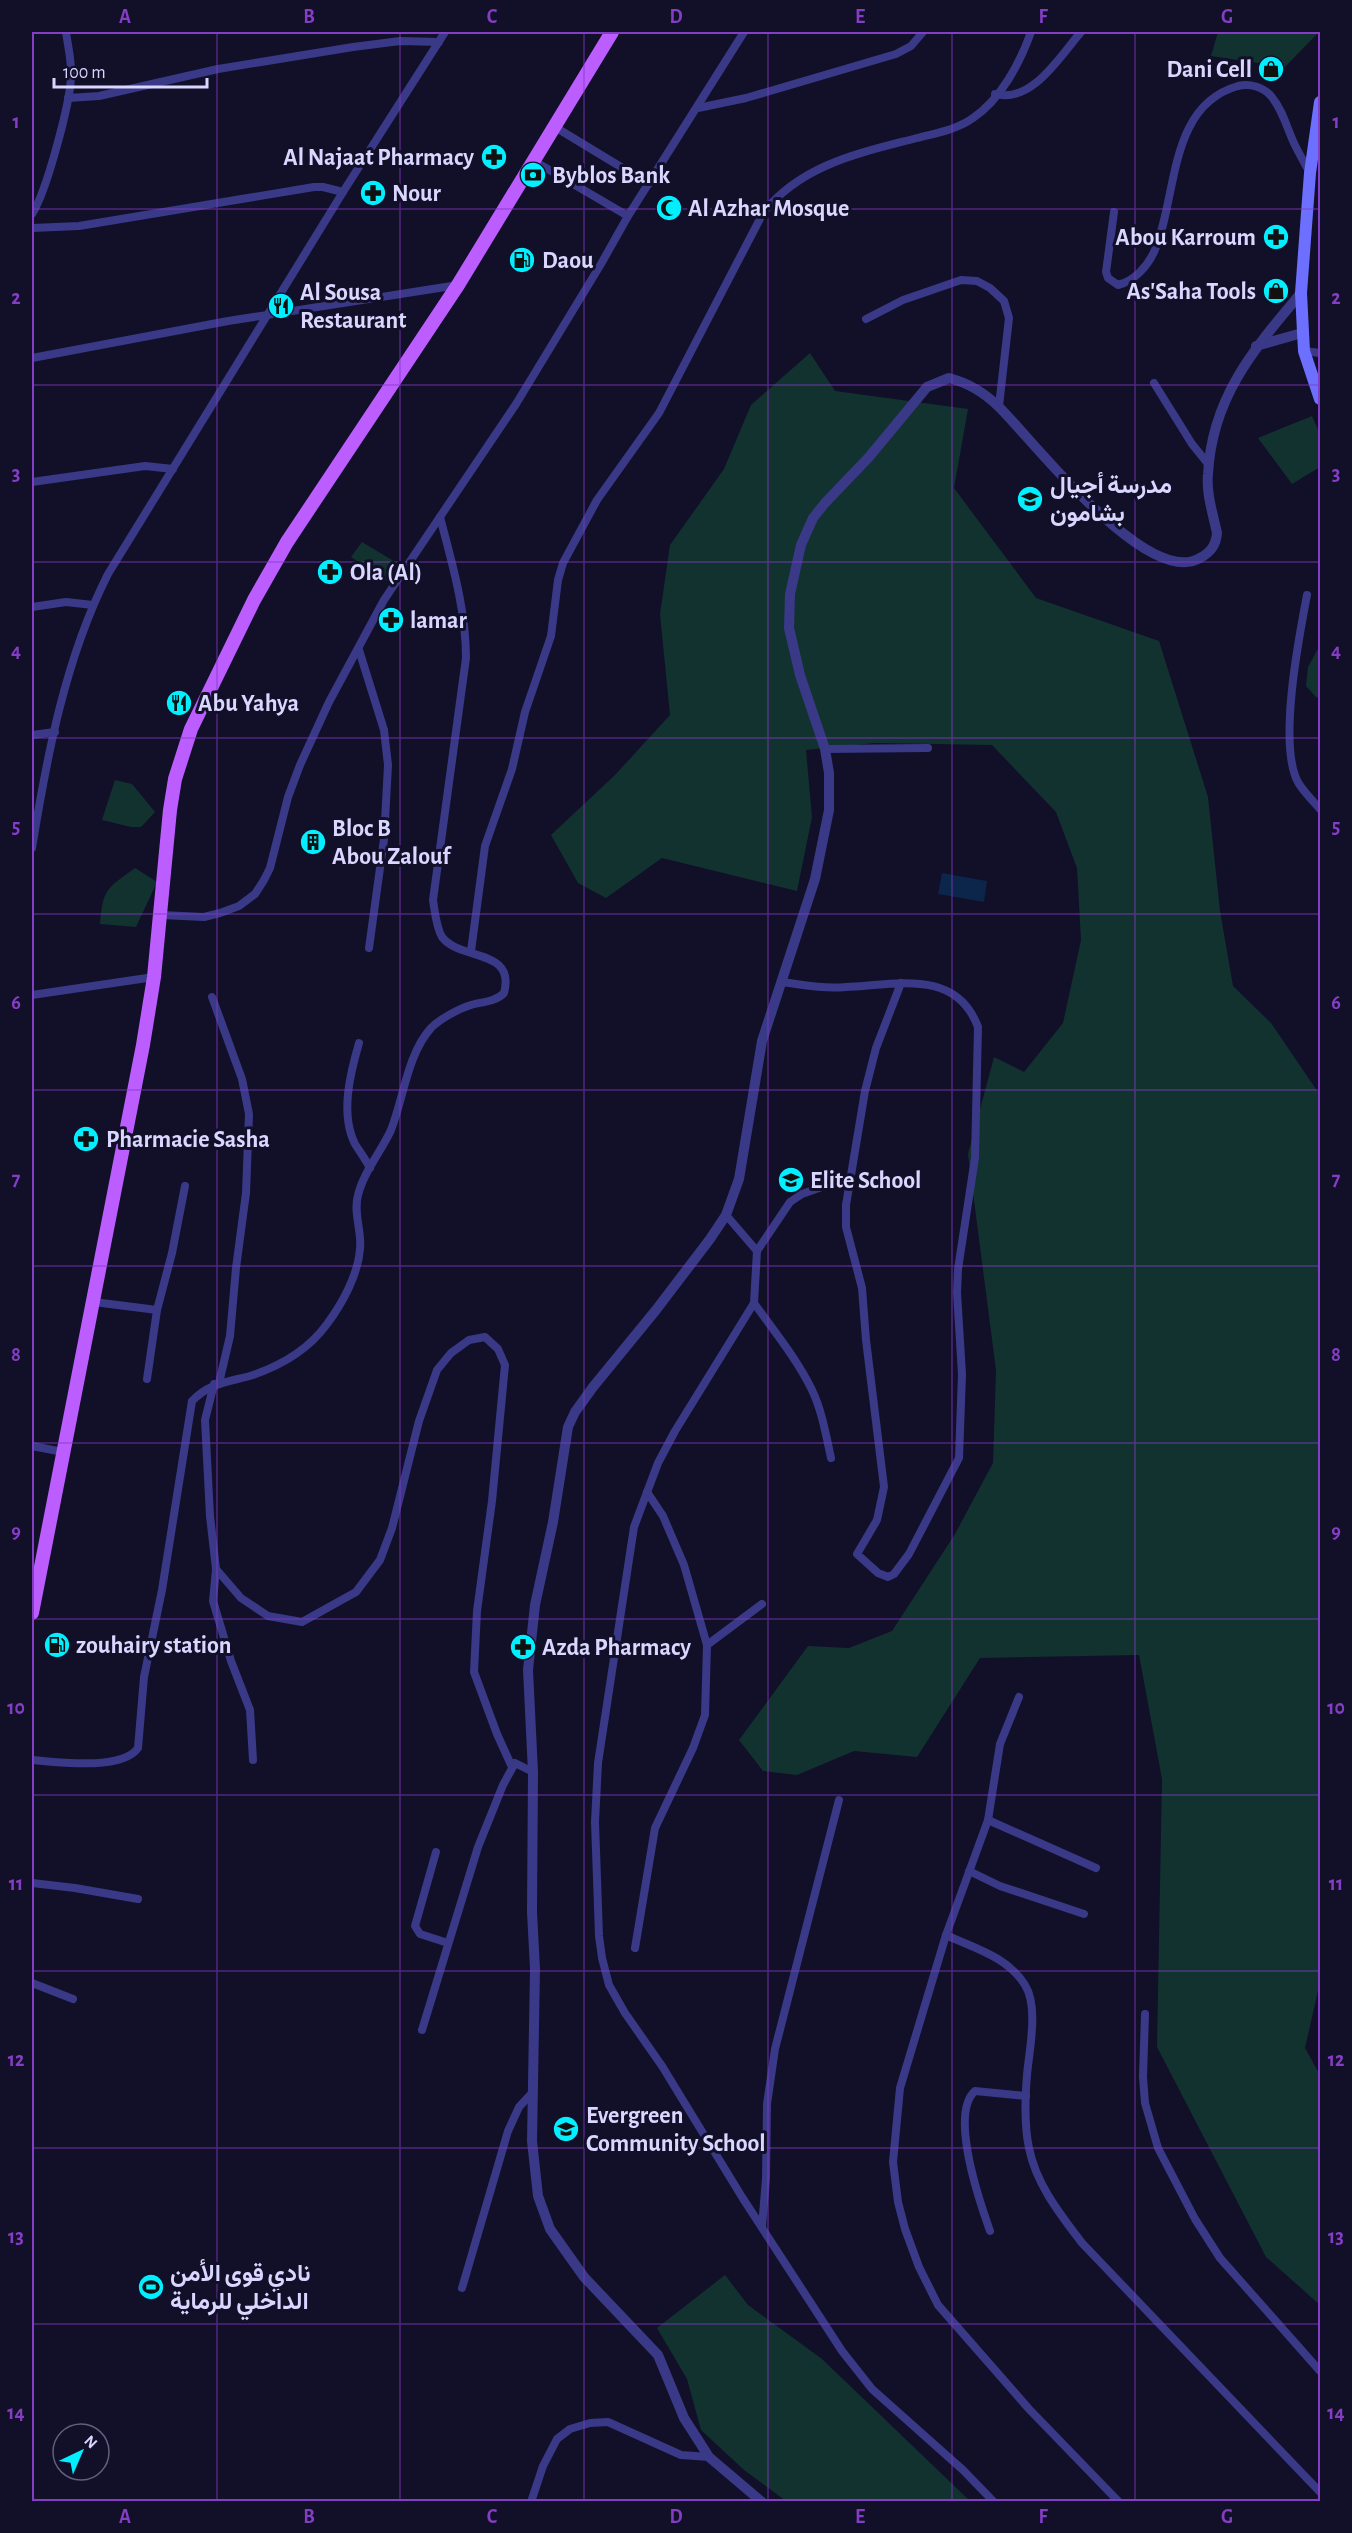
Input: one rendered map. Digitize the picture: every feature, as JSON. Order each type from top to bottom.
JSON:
[{"type":"main road","points":[[32,1613],[94,1302],[154,977],[165,850],[175,779],[188,737],[254,600],[287,542],[458,285],[612,32]]},
{"type":"main road","points":[[1320,102],[1310,173],[1300,293],[1304,351],[1320,399]]},
{"type":"street","points":[[32,214],[42,194],[68,98],[71,68],[66,32]]},
{"type":"street","points":[[32,848],[55,732],[74,661],[93,605],[117,558],[343,192],[445,32]]},
{"type":"street","points":[[161,915],[204,917],[239,906],[255,894],[270,868],[288,797],[300,765],[329,702],[394,583],[516,404],[628,216],[744,32]]},
{"type":"street","points":[[698,108],[746,98],[889,57],[911,46],[923,32]]},
{"type":"street","points":[[471,951],[484,846],[512,769],[525,712],[551,636],[558,580],[566,555],[597,500],[659,413],[763,213],[780,194],[810,173],[845,157],[961,125],[974,117],[1017,65],[1031,32]]},
{"type":"street","points":[[995,94],[1010,97],[1028,89],[1081,32]]},
{"type":"street","points":[[68,98],[99,96],[218,69],[353,47],[400,41],[439,42]]},
{"type":"street","points":[[1114,212],[1106,272],[1108,278],[1118,285],[1135,278],[1153,254],[1161,232],[1178,155],[1186,133],[1198,114],[1212,99],[1227,89],[1244,84],[1256,86],[1270,94],[1282,112],[1299,154],[1310,173]]},
{"type":"street","points":[[555,128],[649,184]]},
{"type":"street","points":[[534,161],[628,216]]},
{"type":"street","points":[[32,228],[79,226],[314,187],[343,192]]},
{"type":"street","points":[[866,319],[903,300],[961,279],[977,280],[990,288],[1004,301],[1009,318],[999,406]]},
{"type":"street","points":[[32,358],[268,315],[458,285]]},
{"type":"street","points":[[762,2502],[709,2457],[684,2418],[658,2355],[584,2277],[550,2229],[538,2196],[533,2169],[535,1969],[532,1912],[533,1772],[528,1670],[529,1644],[553,1522],[568,1426],[593,1387],[656,1310],[726,1215],[741,1170],[762,1041],[815,879],[825,838],[830,789],[825,749],[800,675],[789,628],[789,609],[795,570],[801,545],[813,518],[880,445],[927,387],[949,378],[969,384],[999,406],[1058,472],[1130,540],[1176,562],[1195,561],[1209,552],[1216,541],[1217,533],[1209,492],[1209,465],[1225,399],[1234,380],[1256,346],[1300,293]]},
{"type":"street","points":[[1256,346],[1302,333]]},
{"type":"street","points":[[1304,351],[1320,353]]},
{"type":"street","points":[[1154,383],[1192,444],[1209,465]]},
{"type":"street","points":[[32,482],[145,466],[164,466],[172,469]]},
{"type":"street","points":[[32,1760],[94,1763],[114,1761],[130,1757],[138,1749],[144,1677],[167,1558],[192,1401],[200,1392],[216,1383],[252,1375],[285,1362],[327,1324],[351,1283],[360,1250],[357,1197],[391,1129],[418,1050],[431,1028],[468,1006],[497,999],[504,993],[506,973],[504,970],[471,951],[447,941],[441,934],[434,900],[466,658],[466,641],[455,573],[440,517]]},
{"type":"street","points":[[1307,595],[1291,694],[1291,744],[1299,783],[1320,809]]},
{"type":"street","points":[[32,607],[66,602],[93,605]]},
{"type":"street","points":[[359,650],[384,730],[388,765],[384,838],[369,948]]},
{"type":"street","points":[[32,735],[55,732]]},
{"type":"street","points":[[825,749],[928,748]]},
{"type":"street","points":[[32,995],[154,977]]},
{"type":"street","points":[[782,982],[813,987],[844,988],[901,983],[944,988],[960,997],[973,1012],[978,1027],[975,1158],[958,1269],[957,1293],[962,1374],[959,1458],[909,1554],[894,1574],[888,1577],[873,1569],[857,1554],[877,1521],[884,1487],[862,1288],[846,1227],[850,1177],[865,1091],[876,1048],[901,983]]},
{"type":"street","points":[[212,997],[242,1079],[249,1114],[246,1193],[230,1336],[205,1420],[210,1516],[216,1569],[213,1601],[231,1661],[250,1710],[253,1760]]},
{"type":"street","points":[[359,1043],[351,1072],[347,1102],[354,1143],[370,1168]]},
{"type":"street","points":[[850,1177],[802,1194],[790,1202],[757,1251],[754,1303],[675,1431],[634,1527],[598,1763],[595,1822],[599,1936],[609,1985],[625,2013],[662,2066],[824,2324],[872,2389],[963,2470],[994,2502]]},
{"type":"street","points":[[147,1379],[157,1310],[172,1253],[185,1186]]},
{"type":"street","points":[[726,1215],[757,1251]]},
{"type":"street","points":[[94,1302],[157,1310]]},
{"type":"street","points":[[754,1303],[813,1391],[831,1458]]},
{"type":"street","points":[[216,1569],[241,1598],[268,1616],[302,1622],[356,1592],[380,1560],[392,1528],[419,1421],[437,1370],[452,1353],[469,1340],[485,1337],[498,1349],[505,1365],[492,1501],[477,1611],[474,1672],[512,1767]]},
{"type":"street","points":[[32,1446],[63,1452]]},
{"type":"street","points":[[635,1948],[655,1828],[693,1748],[705,1714],[707,1645],[684,1565],[663,1516],[647,1492]]},
{"type":"street","points":[[707,1645],[762,1604]]},
{"type":"street","points":[[1019,1697],[1000,1744],[988,1820],[946,1935],[900,2088],[894,2131],[893,2162],[898,2202],[905,2229],[927,2284],[946,2316],[1029,2409],[1119,2502]]},
{"type":"street","points":[[422,2030],[478,1847],[502,1785],[512,1767],[518,1763],[533,1772]]},
{"type":"street","points":[[762,2227],[766,2178],[767,2104],[772,2061],[780,2022],[839,1800]]},
{"type":"street","points":[[988,1820],[1096,1868]]},
{"type":"street","points":[[436,1852],[415,1926],[420,1934],[448,1943]]},
{"type":"street","points":[[969,1871],[1000,1886],[1084,1914]]},
{"type":"street","points":[[32,1883],[138,1899]]},
{"type":"street","points":[[946,1935],[1005,1963],[1027,1988],[1032,2026],[1026,2096],[1029,2150],[1048,2197],[1082,2243],[1129,2295],[1320,2493]]},
{"type":"street","points":[[32,1983],[74,2000]]},
{"type":"street","points":[[1145,2014],[1143,2077],[1145,2103],[1158,2148],[1195,2219],[1220,2258],[1320,2371]]},
{"type":"street","points":[[990,2231],[968,2162],[964,2133],[970,2096],[975,2091],[1026,2096]]},
{"type":"street","points":[[462,2288],[508,2130],[519,2107],[532,2093]]},
{"type":"street","points":[[531,2502],[550,2449],[557,2439],[570,2429],[590,2423],[608,2422],[681,2455],[709,2457]]},
{"type":"green space","points":[[1218,32],[1319,32],[1285,67],[1211,56]]},
{"type":"green space","points":[[810,353],[835,391],[968,409],[954,488],[1036,598],[1159,641],[1208,797],[1220,911],[1233,986],[1271,1023],[1320,1095],[1320,1982],[1305,2048],[1320,2075],[1320,2305],[1266,2257],[1157,2047],[1162,1779],[1139,1655],[980,1658],[917,1757],[854,1751],[797,1775],[763,1771],[739,1740],[808,1646],[849,1648],[892,1631],[955,1534],[993,1463],[996,1370],[968,1154],[994,1057],[1024,1072],[1063,1023],[1081,940],[1077,868],[1056,812],[992,745],[875,743],[806,750],[812,817],[797,891],[662,858],[606,898],[578,883],[551,835],[615,775],[670,715],[660,614],[670,545],[724,469],[751,405]]},
{"type":"green space","points":[[1312,416],[1320,434],[1320,467],[1292,484],[1258,438]]},
{"type":"green space","points":[[362,542],[397,563],[387,581],[351,557]]},
{"type":"green space","points":[[1320,645],[1320,698],[1316,697],[1306,686],[1308,667]]},
{"type":"green space","points":[[115,780],[132,784],[155,812],[141,827],[102,820]]},
{"type":"green space","points":[[135,868],[157,882],[136,927],[100,924],[103,903],[108,891]]},
{"type":"green space","points":[[725,2275],[748,2305],[822,2359],[970,2501],[786,2501],[744,2470],[701,2430],[687,2379],[657,2328]]},
{"type":"water","points":[[942,873],[987,881],[984,902],[938,894]]},
{"type":"place","name":"Dani Cell","points":[[1271,69]]},
{"type":"place","name":"Al Najaat Pharmacy","points":[[494,157]]},
{"type":"place","name":"Byblos Bank","points":[[533,175]]},
{"type":"place","name":"Nour","points":[[373,193]]},
{"type":"place","name":"Al Azhar Mosque","points":[[669,208]]},
{"type":"place","name":"Abou Karroum","points":[[1276,237]]},
{"type":"place","name":"Daou","points":[[522,260]]},
{"type":"place","name":"As'Saha Tools","points":[[1276,291]]},
{"type":"place","name":"Al Sousa Restaurant","points":[[281,306]]},
{"type":"place","name":"مدرسة أجيال بشامون","points":[[1030,499]]},
{"type":"place","name":"Ola (Al)","points":[[330,572]]},
{"type":"place","name":"lamar","points":[[391,620]]},
{"type":"place","name":"Abu Yahya","points":[[179,703]]},
{"type":"place","name":"Bloc B Abou Zalouf","points":[[313,842]]},
{"type":"place","name":"Pharmacie Sasha","points":[[86,1139]]},
{"type":"place","name":"Elite School","points":[[791,1180]]},
{"type":"place","name":"zouhairy station","points":[[57,1645]]},
{"type":"place","name":"Azda Pharmacy","points":[[523,1647]]},
{"type":"place","name":"Evergreen Community School","points":[[566,2129]]},
{"type":"place","name":"نادي قوى الأمن الداخلي للرماية","points":[[151,2287]]}]
